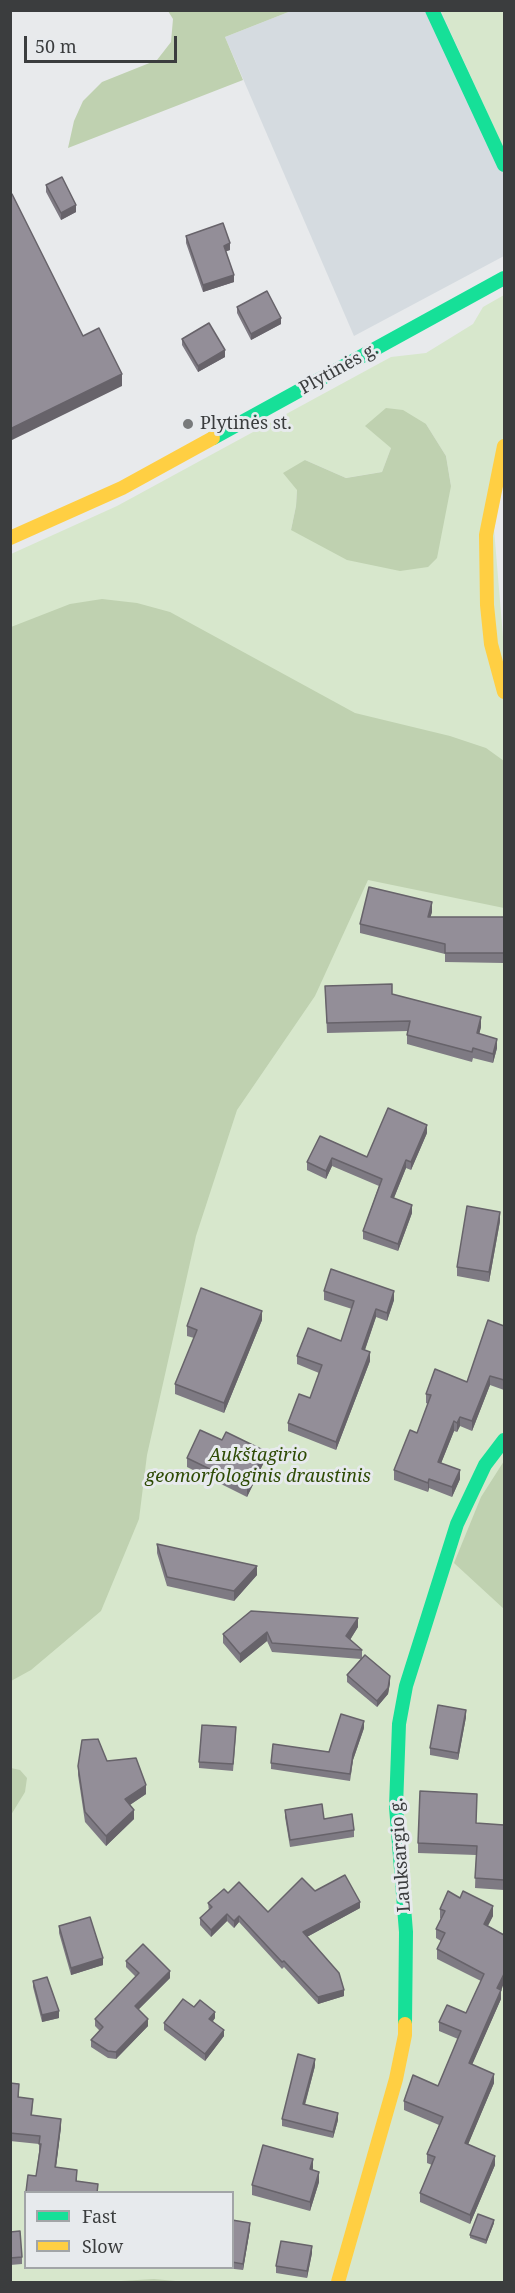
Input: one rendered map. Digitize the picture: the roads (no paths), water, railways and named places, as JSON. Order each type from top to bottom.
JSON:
[{"type":"street","points":[[432,10],[504,165]]},
{"type":"street","name":"Plytinės g.","points":[[10,538],[122,488],[504,278]]},
{"type":"street","points":[[504,446],[486,535],[487,605],[492,644],[504,692]]},
{"type":"street","name":"Lauksargio g.","points":[[338,2283],[396,2079],[405,2035],[406,1932],[396,1807],[399,1724],[406,1686],[457,1524],[485,1465],[504,1440]]},
{"type":"place","name":"Plytinės st.","points":[[188,424]]},
{"type":"park label","name":"Aukštagirio geomorfologinis draustinis","points":[[258,1466]]}]
